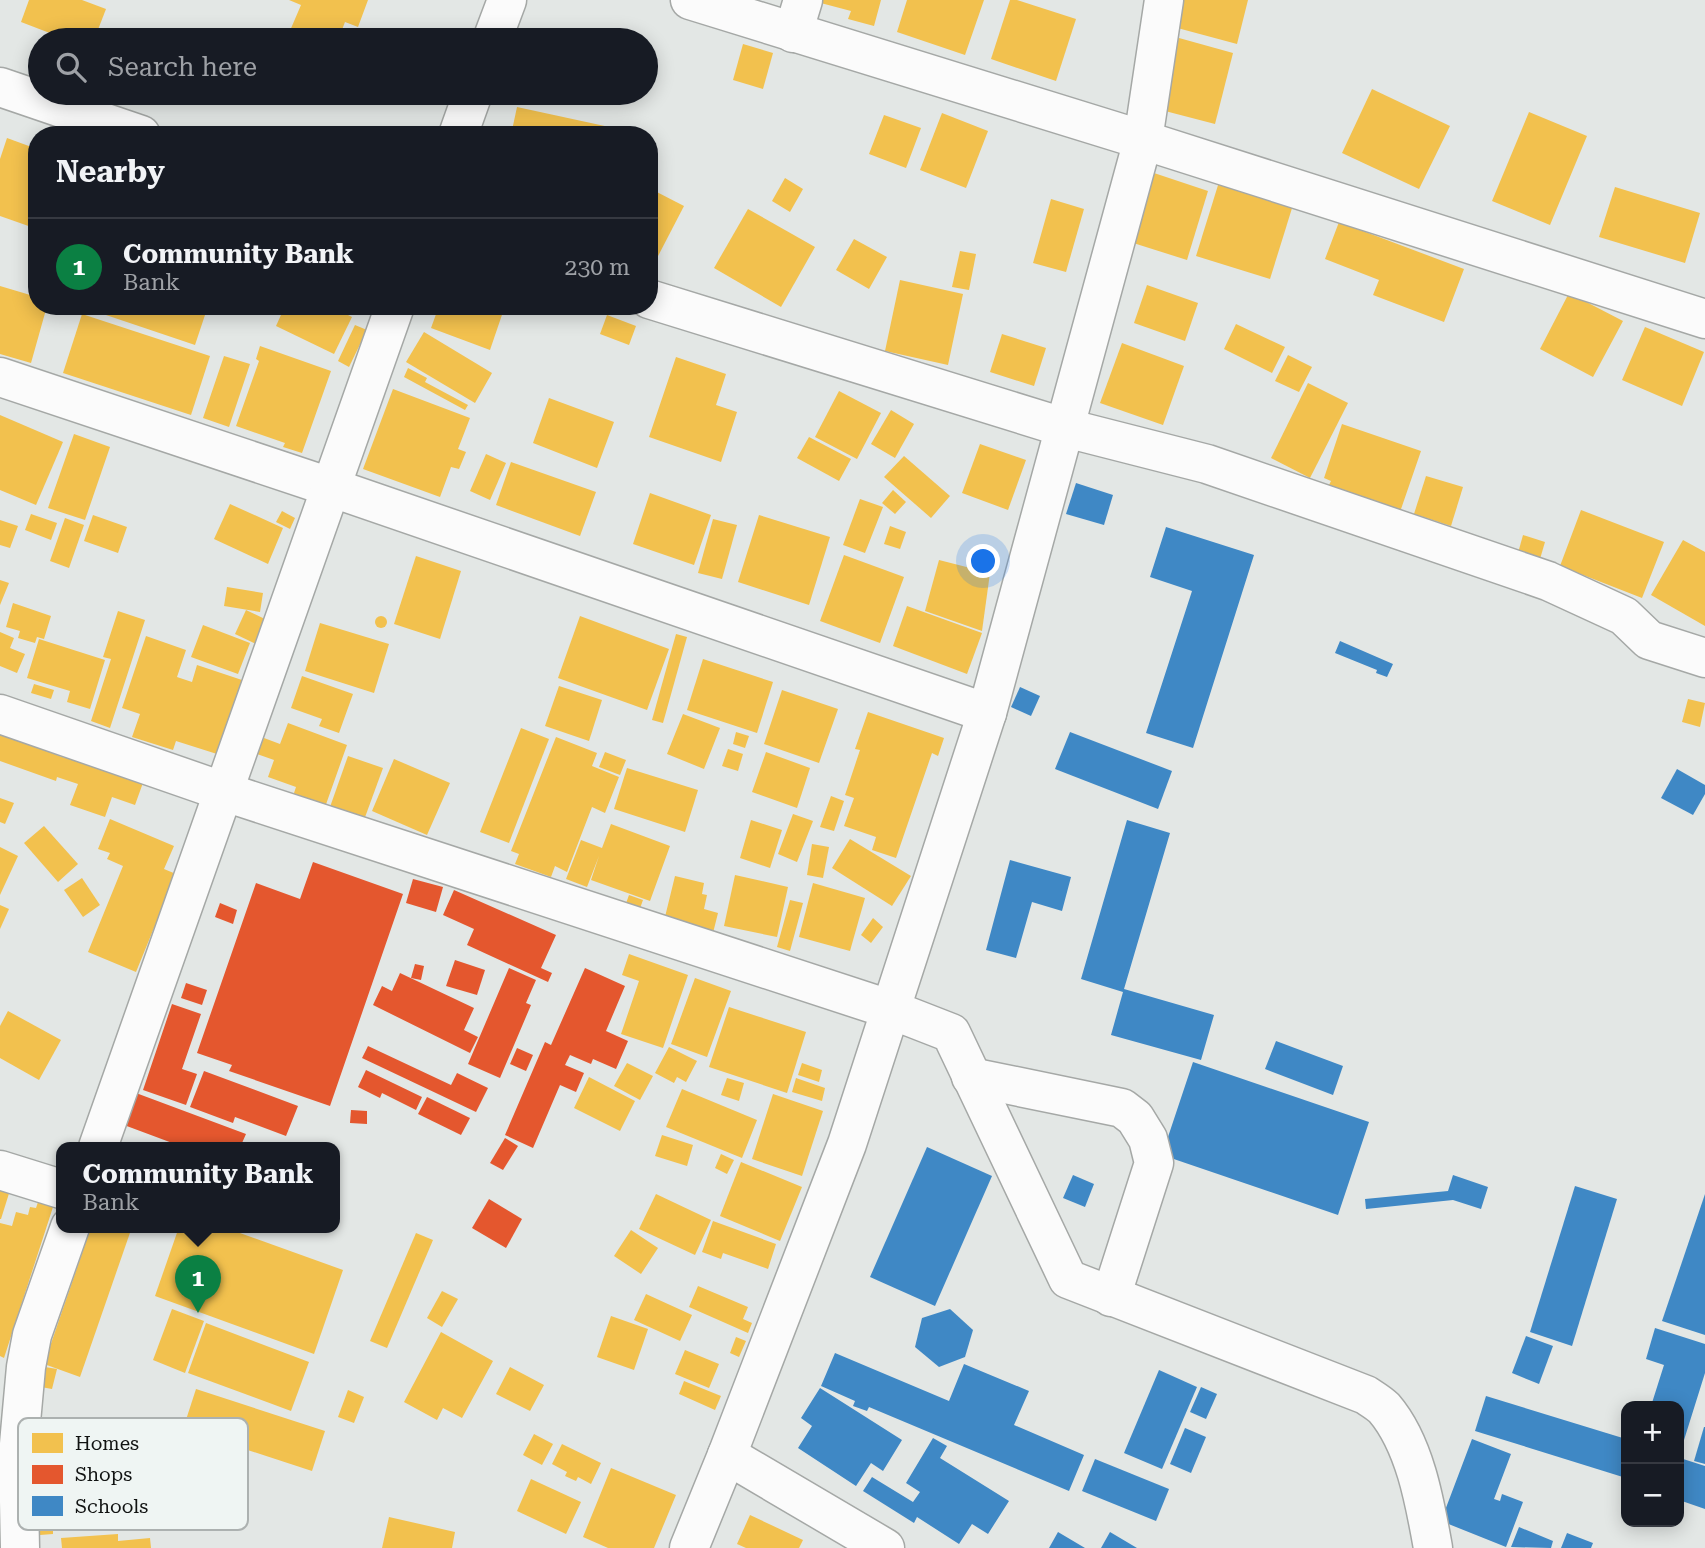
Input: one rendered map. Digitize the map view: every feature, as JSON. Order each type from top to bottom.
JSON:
[{"type":"street","points":[[496,28],[507,0]]},
{"type":"street","points":[[690,0],[798,16],[1143,140],[1705,319]]},
{"type":"street","points":[[689,1548],[847,1144],[987,713],[1143,140],[1164,0]]},
{"type":"street","points":[[0,87],[28,97]]},
{"type":"street","points":[[53,105],[115,126]]},
{"type":"street","points":[[461,126],[469,105]]},
{"type":"street","points":[[658,302],[1066,428],[1208,464],[1548,581],[1624,617],[1648,640],[1705,658]]},
{"type":"street","points":[[100,1142],[392,315]]},
{"type":"street","points":[[0,377],[330,486],[987,713]]},
{"type":"street","points":[[0,714],[222,791],[892,1010],[951,1033],[1068,1279],[1366,1395],[1383,1407],[1400,1433],[1423,1490],[1433,1548]]},
{"type":"street","points":[[971,1077],[1122,1108],[1135,1118],[1148,1139],[1154,1163],[1111,1297]]},
{"type":"street","points":[[0,1170],[56,1187]]},
{"type":"street","points":[[20,1548],[9,1452],[32,1335],[68,1233]]},
{"type":"street","points":[[727,1455],[885,1548]]},
{"type":"building: Homes","points":[[29,0],[82,0],[106,9],[99,28],[37,28],[21,22]]},
{"type":"building: Homes","points":[[289,0],[368,0],[358,27],[345,22],[343,28],[291,28],[301,5]]},
{"type":"building: Homes","points":[[881,0],[874,26],[848,19],[851,11],[817,2]]},
{"type":"building: Homes","points":[[907,0],[984,0],[965,55],[897,32]]},
{"type":"building: Homes","points":[[1010,0],[1076,19],[1056,81],[991,59]]},
{"type":"building: Homes","points":[[1177,0],[1248,0],[1237,44],[1170,26]]},
{"type":"building: Homes","points":[[1161,33],[1233,53],[1215,124],[1142,105]]},
{"type":"building: Homes","points":[[743,44],[773,53],[763,89],[733,80]]},
{"type":"building: Homes","points":[[1372,89],[1450,126],[1419,189],[1342,153]]},
{"type":"building: Homes","points":[[517,107],[605,126],[513,126]]},
{"type":"building: Homes","points":[[1529,112],[1587,136],[1550,225],[1492,201]]},
{"type":"building: Homes","points":[[942,113],[988,131],[966,188],[920,170]]},
{"type":"building: Homes","points":[[884,115],[921,128],[906,168],[869,154]]},
{"type":"building: Homes","points":[[7,138],[28,146],[28,226],[0,216],[0,159]]},
{"type":"building: Homes","points":[[1130,165],[1208,191],[1187,260],[1108,235]]},
{"type":"building: Homes","points":[[785,178],[803,189],[790,212],[772,201]]},
{"type":"building: Homes","points":[[1219,182],[1293,205],[1270,279],[1196,256]]},
{"type":"building: Homes","points":[[1615,187],[1700,213],[1685,263],[1599,237]]},
{"type":"building: Homes","points":[[658,193],[684,206],[658,256]]},
{"type":"building: Homes","points":[[1051,199],[1084,209],[1066,272],[1033,263]]},
{"type":"building: Homes","points":[[748,209],[815,247],[781,307],[714,268]]},
{"type":"building: Homes","points":[[1339,222],[1464,269],[1444,322],[1373,295],[1379,280],[1325,259]]},
{"type":"building: Homes","points":[[854,239],[887,257],[869,289],[836,270]]},
{"type":"building: Homes","points":[[960,251],[976,254],[969,290],[952,287]]},
{"type":"building: Homes","points":[[900,280],[963,294],[948,365],[885,351]]},
{"type":"building: Homes","points":[[1147,285],[1198,303],[1185,341],[1134,323]]},
{"type":"building: Homes","points":[[0,286],[28,294],[28,315],[44,315],[31,363],[0,354]]},
{"type":"building: Homes","points":[[1569,293],[1623,321],[1593,377],[1540,349]]},
{"type":"building: Homes","points":[[82,315],[210,356],[191,415],[63,373]]},
{"type":"building: Homes","points":[[106,315],[205,315],[195,345]]},
{"type":"building: Homes","points":[[281,315],[352,317],[334,354],[276,326]]},
{"type":"building: Homes","points":[[436,315],[502,315],[490,350],[431,328]]},
{"type":"building: Homes","points":[[607,315],[636,326],[629,345],[600,334]]},
{"type":"building: Homes","points":[[1236,324],[1285,347],[1272,373],[1224,349]]},
{"type":"building: Homes","points":[[355,325],[367,330],[349,367],[338,361]]},
{"type":"building: Homes","points":[[1645,327],[1704,352],[1682,406],[1622,380]]},
{"type":"building: Homes","points":[[424,332],[492,373],[475,403],[406,362]]},
{"type":"building: Homes","points":[[1002,334],[1046,348],[1034,386],[990,372]]},
{"type":"building: Homes","points":[[1122,343],[1184,366],[1163,425],[1100,403]]},
{"type":"building: Homes","points":[[260,346],[331,371],[302,453],[283,447],[285,443],[236,426],[259,361],[256,359]]},
{"type":"building: Homes","points":[[1288,355],[1312,367],[1299,392],[1275,381]]},
{"type":"building: Homes","points":[[224,356],[250,364],[229,427],[203,418]]},
{"type":"building: Homes","points":[[676,357],[726,374],[716,405],[737,412],[721,462],[649,437]]},
{"type":"building: Homes","points":[[408,368],[427,378],[425,382],[468,405],[465,410],[404,377]]},
{"type":"building: Homes","points":[[1308,383],[1348,403],[1310,478],[1271,458]]},
{"type":"building: Homes","points":[[393,389],[470,418],[458,449],[466,452],[459,469],[451,467],[440,497],[363,469]]},
{"type":"building: Homes","points":[[839,391],[881,413],[857,459],[815,437]]},
{"type":"building: Homes","points":[[549,398],[614,422],[597,468],[533,443]]},
{"type":"building: Homes","points":[[891,410],[914,424],[895,458],[871,444]]},
{"type":"building: Homes","points":[[0,415],[63,442],[36,505],[0,490]]},
{"type":"building: Homes","points":[[1342,424],[1421,451],[1400,512],[1328,487],[1331,481],[1324,478]]},
{"type":"building: Homes","points":[[74,434],[110,447],[85,520],[48,508]]},
{"type":"building: Homes","points":[[809,437],[851,459],[839,481],[797,458]]},
{"type":"building: Homes","points":[[980,444],[1026,460],[1008,510],[962,493]]},
{"type":"building: Homes","points":[[486,454],[506,463],[490,500],[470,491]]},
{"type":"building: Homes","points":[[904,456],[950,496],[931,518],[884,477]]},
{"type":"building: Homes","points":[[511,462],[596,492],[580,536],[496,505]]},
{"type":"building: Homes","points":[[1426,476],[1463,487],[1451,526],[1414,514]]},
{"type":"building: Homes","points":[[893,490],[906,502],[895,514],[882,503]]},
{"type":"building: Homes","points":[[650,493],[711,515],[694,565],[633,544]]},
{"type":"building: Homes","points":[[860,499],[883,507],[865,553],[843,545]]},
{"type":"building: Homes","points":[[230,504],[283,528],[268,564],[214,539]]},
{"type":"building: Homes","points":[[1581,510],[1664,542],[1642,598],[1560,566]]},
{"type":"building: Homes","points":[[282,511],[295,518],[290,529],[276,522]]},
{"type":"building: Homes","points":[[31,514],[57,523],[51,540],[25,530]]},
{"type":"building: Homes","points":[[93,515],[127,527],[118,553],[84,541]]},
{"type":"building: Homes","points":[[759,515],[830,537],[809,605],[738,582]]},
{"type":"building: Homes","points":[[65,518],[84,525],[69,568],[50,561]]},
{"type":"building: Homes","points":[[713,519],[737,525],[722,579],[698,573]]},
{"type":"building: Homes","points":[[0,520],[18,526],[10,548],[0,545]]},
{"type":"building: Homes","points":[[890,526],[906,532],[900,549],[884,544]]},
{"type":"building: Homes","points":[[1523,535],[1545,542],[1540,559],[1518,553]]},
{"type":"building: Homes","points":[[1683,540],[1705,552],[1705,626],[1651,595]]},
{"type":"building: Homes","points":[[844,555],[904,577],[880,643],[820,621]]},
{"type":"building: Homes","points":[[416,556],[461,571],[440,639],[394,624]]},
{"type":"building: Homes","points":[[939,560],[990,573],[982,631],[925,611]]},
{"type":"building: Homes","points":[[0,580],[9,583],[0,605]]},
{"type":"building: Homes","points":[[227,587],[263,593],[260,612],[224,606]]},
{"type":"building: Homes","points":[[13,603],[51,616],[44,639],[37,637],[35,643],[18,638],[20,631],[6,627]]},
{"type":"building: Homes","points":[[907,606],[982,633],[967,674],[893,646]]},
{"type":"building: Homes","points":[[246,610],[267,620],[256,644],[235,634]]},
{"type":"building: Homes","points":[[118,611],[145,620],[110,728],[91,721],[111,659],[103,657]]},
{"type":"building: Homes","points":[[381,616],[387,622],[381,628],[375,622]]},
{"type":"building: Homes","points":[[580,616],[669,649],[647,710],[558,678]]},
{"type":"building: Homes","points":[[320,623],[389,644],[374,693],[305,671]]},
{"type":"building: Homes","points":[[203,625],[250,643],[238,674],[191,657]]},
{"type":"building: Homes","points":[[0,632],[14,638],[10,648],[25,654],[17,673],[0,666]]},
{"type":"building: Homes","points":[[676,634],[687,637],[663,723],[652,720]]},
{"type":"building: Homes","points":[[146,636],[186,650],[177,677],[192,682],[197,665],[242,680],[217,754],[176,741],[173,750],[132,737],[140,714],[122,708]]},
{"type":"building: Homes","points":[[39,639],[105,660],[90,709],[67,702],[70,691],[27,678]]},
{"type":"building: Homes","points":[[703,659],[773,682],[757,733],[687,710]]},
{"type":"building: Homes","points":[[302,676],[353,694],[339,733],[319,726],[322,719],[291,708]]},
{"type":"building: Homes","points":[[34,684],[54,690],[51,699],[31,693]]},
{"type":"building: Homes","points":[[559,686],[602,700],[589,741],[545,726]]},
{"type":"building: Homes","points":[[782,690],[838,709],[819,763],[764,744]]},
{"type":"building: Homes","points":[[1688,699],[1705,703],[1700,727],[1682,722]]},
{"type":"building: Homes","points":[[868,712],[944,738],[938,756],[932,753],[896,858],[872,850],[876,837],[844,826],[854,798],[845,795],[860,750],[855,749]]},
{"type":"building: Homes","points":[[683,714],[720,728],[704,769],[667,754]]},
{"type":"building: Homes","points":[[288,723],[347,745],[324,810],[292,799],[296,787],[268,777],[274,760],[257,754],[264,738],[280,744]]},
{"type":"building: Homes","points":[[521,728],[549,739],[509,843],[480,832]]},
{"type":"building: Homes","points":[[736,732],[749,736],[745,748],[733,744]]},
{"type":"building: Homes","points":[[0,734],[65,758],[68,752],[144,780],[135,805],[112,797],[105,817],[70,805],[78,784],[57,777],[56,781],[0,761]]},
{"type":"building: Homes","points":[[556,737],[597,753],[592,766],[619,777],[605,813],[592,807],[567,872],[555,866],[551,877],[515,864],[519,854],[511,851]]},
{"type":"building: Homes","points":[[728,749],[743,754],[738,771],[722,766]]},
{"type":"building: Homes","points":[[605,752],[626,760],[620,775],[599,767]]},
{"type":"building: Homes","points":[[766,752],[810,768],[797,808],[752,792]]},
{"type":"building: Homes","points":[[348,756],[383,768],[364,820],[330,807]]},
{"type":"building: Homes","points":[[394,759],[450,783],[427,835],[372,811]]},
{"type":"building: Homes","points":[[627,768],[698,790],[685,832],[614,809]]},
{"type":"building: Homes","points":[[831,796],[844,801],[834,831],[820,827]]},
{"type":"building: Homes","points":[[0,798],[14,803],[5,824],[0,822]]},
{"type":"building: Homes","points":[[793,814],[813,821],[797,862],[778,854]]},
{"type":"building: Homes","points":[[110,819],[174,846],[164,869],[176,874],[136,972],[88,952],[123,866],[107,859],[110,853],[98,849]]},
{"type":"building: Homes","points":[[751,820],[782,830],[770,868],[740,858]]},
{"type":"building: Homes","points":[[611,824],[670,846],[650,901],[591,880],[599,856],[587,887],[566,879],[581,840],[602,848]]},
{"type":"building: Homes","points":[[44,826],[78,864],[58,882],[24,843]]},
{"type":"building: Homes","points":[[850,839],[911,876],[892,906],[832,868]]},
{"type":"building: Homes","points":[[812,844],[829,847],[823,878],[807,875]]},
{"type":"building: Homes","points":[[0,847],[18,856],[0,895]]},
{"type":"building: Homes","points":[[735,875],[788,887],[777,937],[724,926]]},
{"type":"building: Homes","points":[[675,876],[704,883],[702,894],[707,895],[704,909],[718,913],[713,933],[664,921]]},
{"type":"building: Homes","points":[[82,878],[100,905],[83,917],[64,890]]},
{"type":"building: Homes","points":[[813,883],[865,898],[850,951],[799,937]]},
{"type":"building: Homes","points":[[629,895],[643,900],[639,911],[625,906]]},
{"type":"building: Homes","points":[[790,900],[803,903],[790,951],[777,947]]},
{"type":"building: Homes","points":[[0,905],[9,909],[0,929]]},
{"type":"building: Homes","points":[[873,918],[883,927],[871,943],[861,935]]},
{"type":"building: Homes","points":[[629,954],[688,975],[663,1048],[621,1034],[639,981],[622,975]]},
{"type":"building: Homes","points":[[695,978],[731,991],[707,1057],[671,1044]]},
{"type":"building: Homes","points":[[729,1007],[806,1032],[787,1093],[709,1067]]},
{"type":"building: Homes","points":[[8,1011],[61,1040],[39,1080],[0,1058],[0,1026]]},
{"type":"building: Homes","points":[[669,1047],[697,1061],[686,1082],[677,1077],[674,1083],[655,1073]]},
{"type":"building: Homes","points":[[627,1063],[653,1076],[640,1100],[614,1086]]},
{"type":"building: Homes","points":[[802,1063],[822,1070],[819,1082],[798,1075]]},
{"type":"building: Homes","points":[[589,1077],[635,1101],[620,1131],[574,1108]]},
{"type":"building: Homes","points":[[727,1078],[744,1083],[739,1101],[721,1095]]},
{"type":"building: Homes","points":[[796,1078],[825,1088],[822,1101],[792,1092]]},
{"type":"building: Homes","points":[[682,1089],[757,1120],[742,1158],[666,1127]]},
{"type":"building: Homes","points":[[773,1094],[823,1111],[802,1176],[752,1159]]},
{"type":"building: Homes","points":[[662,1135],[693,1145],[687,1166],[655,1156]]},
{"type":"building: Homes","points":[[721,1154],[734,1160],[727,1174],[715,1168]]},
{"type":"building: Homes","points":[[741,1162],[802,1187],[780,1241],[720,1216]]},
{"type":"building: Homes","points":[[0,1184],[11,1187],[1,1219],[0,1219]]},
{"type":"building: Homes","points":[[656,1194],[711,1220],[695,1255],[639,1229]]},
{"type":"building: Homes","points":[[39,1199],[54,1204],[4,1358],[0,1356],[0,1223],[12,1226],[16,1212],[28,1215],[30,1207],[36,1208]]},
{"type":"building: Homes","points":[[713,1221],[776,1244],[768,1269],[723,1253],[721,1259],[702,1252]]},
{"type":"building: Homes","points":[[631,1230],[658,1248],[641,1274],[614,1256]]},
{"type":"building: Homes","points":[[89,1233],[130,1233],[80,1377],[44,1364]]},
{"type":"building: Homes","points":[[177,1233],[240,1233],[343,1270],[314,1354],[155,1296]]},
{"type":"building: Homes","points":[[416,1233],[433,1240],[387,1348],[370,1341]]},
{"type":"building: Homes","points":[[698,1286],[748,1307],[743,1319],[752,1323],[748,1333],[689,1307]]},
{"type":"building: Homes","points":[[442,1291],[458,1299],[442,1327],[427,1318]]},
{"type":"building: Homes","points":[[646,1294],[692,1315],[680,1341],[634,1320]]},
{"type":"building: Homes","points":[[172,1309],[204,1321],[185,1373],[153,1360]]},
{"type":"building: Homes","points":[[611,1316],[648,1329],[634,1370],[597,1357]]},
{"type":"building: Homes","points":[[206,1323],[309,1362],[291,1411],[188,1373]]},
{"type":"building: Homes","points":[[441,1332],[493,1361],[462,1418],[443,1408],[437,1420],[404,1402]]},
{"type":"building: Homes","points":[[736,1337],[746,1341],[739,1357],[730,1353]]},
{"type":"building: Homes","points":[[685,1350],[719,1364],[709,1388],[675,1374]]},
{"type":"building: Homes","points":[[45,1367],[57,1369],[52,1389],[41,1387]]},
{"type":"building: Homes","points":[[510,1367],[544,1385],[530,1411],[496,1394]]},
{"type":"building: Homes","points":[[684,1381],[721,1396],[715,1410],[679,1394]]},
{"type":"building: Homes","points":[[196,1389],[325,1431],[312,1471],[248,1450],[248,1418],[187,1418]]},
{"type":"building: Homes","points":[[348,1390],[364,1397],[354,1423],[338,1417]]},
{"type":"building: Homes","points":[[534,1434],[553,1444],[542,1465],[523,1455]]},
{"type":"building: Homes","points":[[562,1444],[601,1463],[591,1484],[578,1477],[576,1481],[565,1476],[567,1472],[552,1464]]},
{"type":"building: Homes","points":[[611,1468],[676,1495],[654,1548],[608,1548],[583,1537]]},
{"type":"building: Homes","points":[[531,1479],[581,1502],[566,1534],[517,1511]]},
{"type":"building: Homes","points":[[750,1515],[803,1540],[799,1548],[746,1548],[737,1544]]},
{"type":"building: Homes","points":[[389,1517],[455,1532],[452,1548],[382,1548]]},
{"type":"building: Homes","points":[[40,1530],[53,1530],[53,1534],[40,1535]]},
{"type":"building: Homes","points":[[118,1534],[118,1541],[150,1538],[151,1548],[62,1548],[61,1538]]},
{"type":"building: Shops","points":[[313,862],[403,894],[330,1106],[229,1071],[232,1065],[197,1053],[256,883],[300,899]]},
{"type":"building: Shops","points":[[413,879],[443,887],[436,912],[406,903]]},
{"type":"building: Shops","points":[[454,890],[556,935],[541,968],[552,973],[548,982],[467,945],[474,929],[443,915]]},
{"type":"building: Shops","points":[[220,903],[237,910],[233,924],[215,917]]},
{"type":"building: Shops","points":[[455,960],[485,970],[477,995],[446,986]]},
{"type":"building: Shops","points":[[415,964],[424,966],[421,980],[411,978]]},
{"type":"building: Shops","points":[[509,968],[536,980],[526,1003],[531,1005],[500,1078],[468,1064]]},
{"type":"building: Shops","points":[[585,968],[625,986],[606,1031],[628,1041],[616,1069],[593,1059],[591,1064],[570,1055],[565,1065],[584,1073],[576,1092],[560,1085],[533,1148],[505,1135],[545,1042],[551,1045]]},
{"type":"building: Shops","points":[[400,973],[474,1008],[464,1030],[478,1037],[470,1053],[373,1005],[382,986],[392,991]]},
{"type":"building: Shops","points":[[186,983],[207,990],[202,1005],[181,998]]},
{"type":"building: Shops","points":[[172,1004],[201,1014],[182,1069],[197,1074],[186,1105],[143,1090]]},
{"type":"building: Shops","points":[[368,1046],[451,1085],[457,1073],[488,1088],[476,1112],[362,1058]]},
{"type":"building: Shops","points":[[517,1048],[533,1055],[526,1071],[510,1064]]},
{"type":"building: Shops","points":[[366,1070],[422,1097],[416,1110],[382,1093],[380,1098],[358,1087]]},
{"type":"building: Shops","points":[[204,1071],[298,1106],[286,1136],[235,1117],[233,1123],[190,1107]]},
{"type":"building: Shops","points":[[136,1093],[246,1134],[242,1142],[170,1142],[124,1125]]},
{"type":"building: Shops","points":[[427,1097],[470,1118],[461,1135],[418,1114]]},
{"type":"building: Shops","points":[[351,1110],[367,1111],[367,1124],[350,1123]]},
{"type":"building: Shops","points":[[505,1138],[518,1146],[503,1170],[490,1163]]},
{"type":"building: Shops","points":[[489,1199],[522,1219],[506,1248],[472,1228]]},
{"type":"building: Schools","points":[[1076,483],[1113,495],[1104,525],[1066,514]]},
{"type":"building: Schools","points":[[1166,527],[1254,555],[1193,748],[1146,733],[1192,591],[1150,577]]},
{"type":"building: Schools","points":[[1340,641],[1393,664],[1387,677],[1376,673],[1377,670],[1335,653]]},
{"type":"building: Schools","points":[[1020,687],[1040,696],[1031,716],[1011,707]]},
{"type":"building: Schools","points":[[1070,732],[1172,771],[1158,809],[1055,769]]},
{"type":"building: Schools","points":[[1677,769],[1705,785],[1705,794],[1693,815],[1661,798]]},
{"type":"building: Schools","points":[[1127,820],[1170,833],[1124,989],[1214,1015],[1201,1060],[1111,1035],[1123,992],[1081,979]]},
{"type":"building: Schools","points":[[1010,860],[1071,877],[1062,911],[1032,902],[1016,958],[986,950]]},
{"type":"building: Schools","points":[[1276,1041],[1343,1066],[1333,1095],[1265,1069]]},
{"type":"building: Schools","points":[[1193,1062],[1369,1122],[1338,1215],[1162,1155]]},
{"type":"building: Schools","points":[[927,1147],[992,1176],[935,1306],[870,1277]]},
{"type":"building: Schools","points":[[1073,1175],[1094,1184],[1085,1207],[1063,1198]]},
{"type":"building: Schools","points":[[1453,1175],[1488,1187],[1481,1209],[1453,1200],[1366,1209],[1365,1199],[1448,1191]]},
{"type":"building: Schools","points":[[1575,1186],[1617,1199],[1572,1346],[1530,1332]]},
{"type":"building: Schools","points":[[1705,1194],[1705,1335],[1662,1321]]},
{"type":"building: Schools","points":[[950,1309],[973,1330],[965,1357],[939,1367],[915,1347],[922,1318]]},
{"type":"building: Schools","points":[[1655,1328],[1705,1344],[1705,1373],[1684,1440],[1684,1401],[1653,1401],[1664,1365],[1646,1359]]},
{"type":"building: Schools","points":[[1526,1336],[1553,1346],[1539,1384],[1512,1373]]},
{"type":"building: Schools","points":[[835,1353],[949,1401],[964,1364],[1029,1391],[1014,1425],[1084,1455],[1069,1491],[869,1407],[867,1411],[853,1406],[855,1401],[821,1386]]},
{"type":"building: Schools","points":[[1159,1370],[1197,1387],[1162,1469],[1124,1453]]},
{"type":"building: Schools","points":[[1201,1387],[1217,1394],[1206,1419],[1190,1412]]},
{"type":"building: Schools","points":[[820,1388],[902,1440],[883,1471],[871,1463],[856,1486],[798,1448],[812,1426],[801,1418]]},
{"type":"building: Schools","points":[[1486,1396],[1621,1437],[1621,1476],[1475,1431]]},
{"type":"building: Schools","points":[[1705,1427],[1705,1464],[1694,1461]]},
{"type":"building: Schools","points":[[1185,1428],[1206,1437],[1191,1473],[1170,1464]]},
{"type":"building: Schools","points":[[933,1438],[947,1446],[940,1458],[1009,1501],[988,1534],[972,1524],[959,1544],[917,1517],[914,1523],[863,1491],[872,1477],[913,1502],[920,1492],[906,1483]]},
{"type":"building: Schools","points":[[1472,1439],[1511,1454],[1494,1499],[1500,1501],[1502,1494],[1523,1502],[1506,1547],[1441,1521]]},
{"type":"building: Schools","points":[[1095,1459],[1169,1489],[1156,1521],[1082,1491]]},
{"type":"building: Schools","points":[[1684,1459],[1705,1466],[1705,1509],[1684,1502]]},
{"type":"building: Schools","points":[[1519,1527],[1553,1541],[1551,1548],[1511,1547]]},
{"type":"building: Schools","points":[[1058,1532],[1085,1548],[1049,1548]]},
{"type":"building: Schools","points":[[1110,1532],[1137,1548],[1101,1548]]},
{"type":"building: Schools","points":[[1567,1533],[1593,1543],[1591,1548],[1561,1548]]},
{"type":"place","name":"Community Bank","points":[[198,1313]]}]
